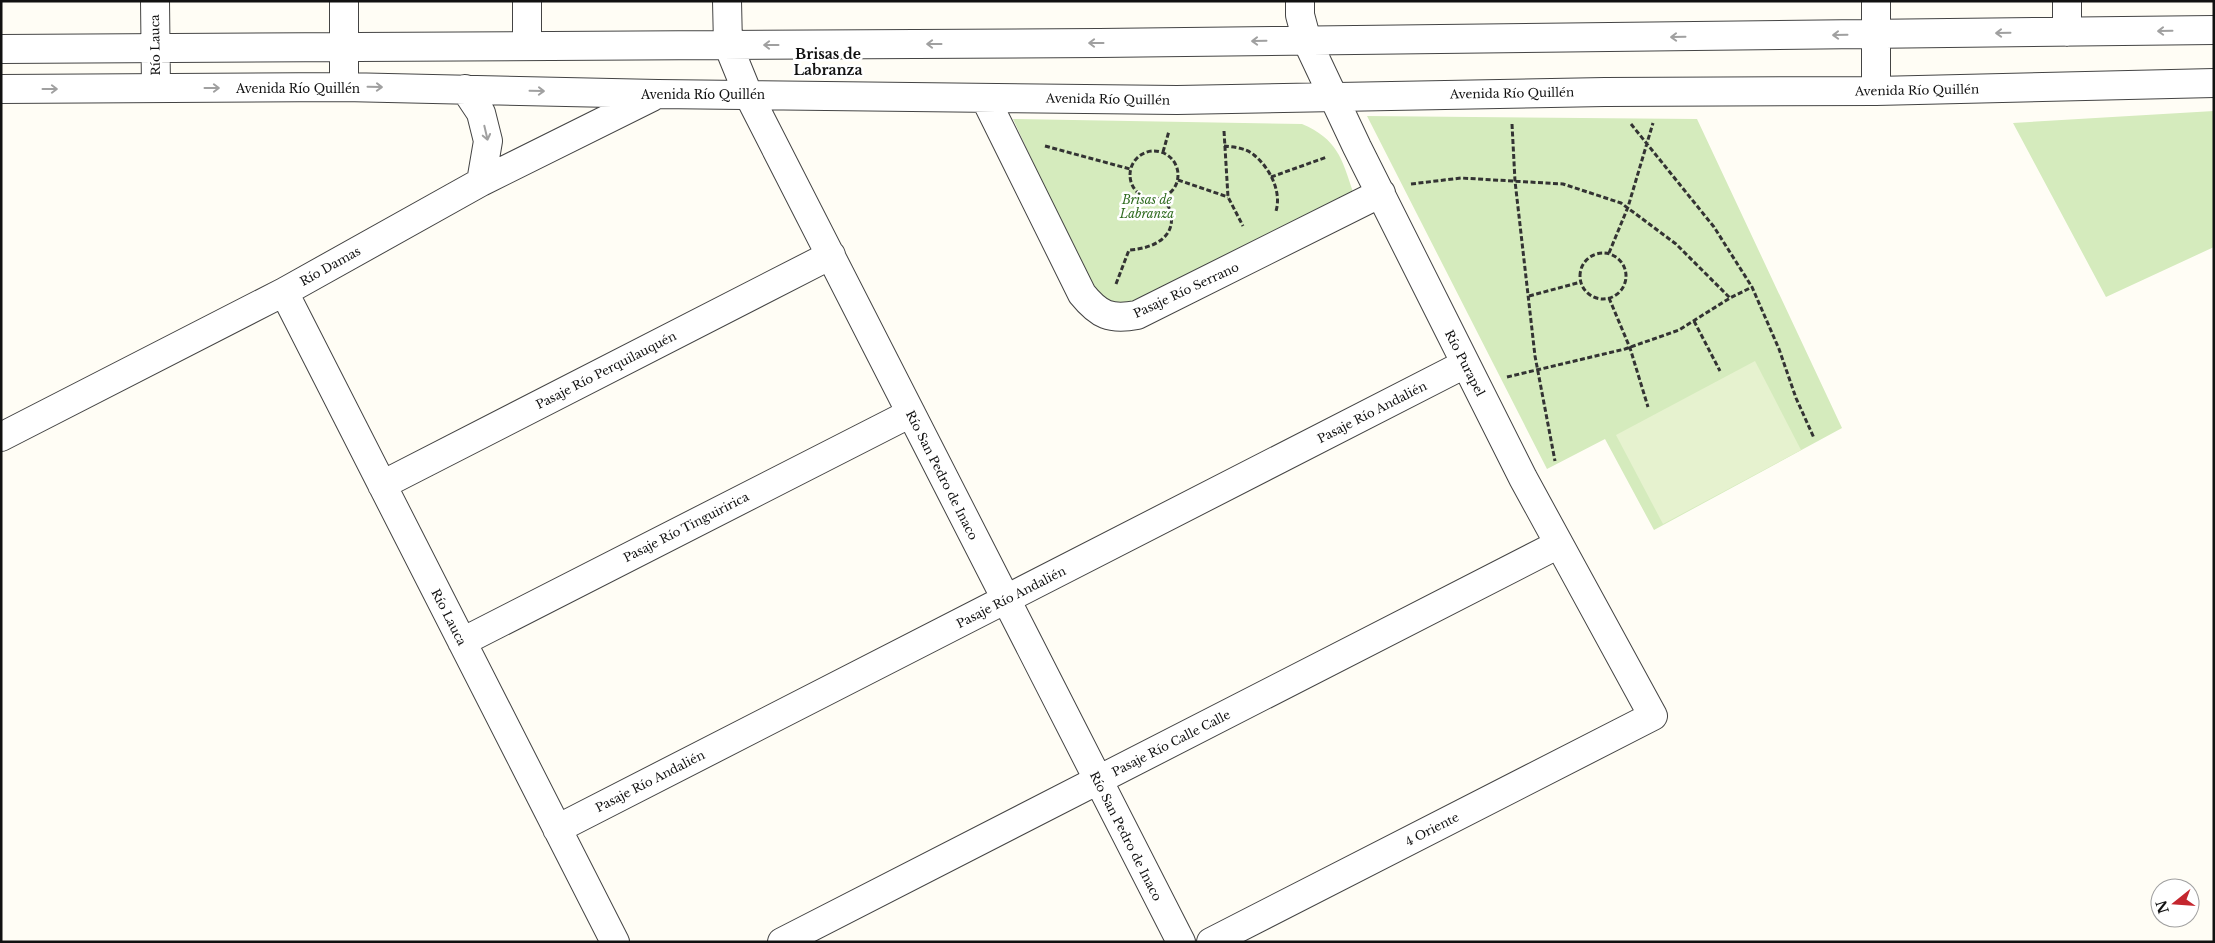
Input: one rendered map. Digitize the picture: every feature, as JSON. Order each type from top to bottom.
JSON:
[{"type":"street","name":"Río Lauca","points":[[155,1],[156,88]]},
{"type":"street","points":[[344,1],[344,87]]},
{"type":"street","points":[[527,1],[528,46]]},
{"type":"street","name":"Río San Pedro de Inaco","points":[[727,1],[728,45],[748,94],[1181,942]]},
{"type":"street","name":"Río Purapel","points":[[1300,1],[1300,15],[1307,41],[1357,147],[1470,374],[1559,544],[1653,716]]},
{"type":"street","points":[[1876,1],[1876,91]]},
{"type":"street","points":[[2067,1],[2068,32]]},
{"type":"street","points":[[1,49],[1307,41],[2214,30]]},
{"type":"street","name":"Avenida Río Quillén","points":[[1,89],[344,87],[658,94],[1224,100],[1509,93],[1876,91],[2214,83]]},
{"type":"street","points":[[465,89],[481,113],[488,141],[481,182]]},
{"type":"street","name":"Río Damas","points":[[1,437],[284,292],[481,182],[658,94]]},
{"type":"street","points":[[985,98],[1082,294],[1094,308],[1105,314]]},
{"type":"street","name":"Pasaje Río Serrano","points":[[1105,314],[1121,318],[1137,315],[1381,193]]},
{"type":"street","name":"Pasaje Río Perquilauquén","points":[[382,485],[831,256]]},
{"type":"street","name":"Río Lauca","points":[[284,292],[614,942]]},
{"type":"street","name":"Pasaje Río Andalién","points":[[557,829],[1006,599],[1470,374]]},
{"type":"street","name":"Pasaje Río Tinguiririca","points":[[462,642],[911,413]]},
{"type":"street","name":"Pasaje Río Calle Calle","points":[[782,942],[1559,544]]},
{"type":"street","name":"4 Oriente","points":[[1211,942],[1653,716]]},
{"type":"path","points":[[1605,92],[1714,227],[1752,287],[1780,349],[1796,398],[1814,438]]},
{"type":"path","points":[[1609,253],[1628,207],[1664,92]]},
{"type":"path","points":[[1509,93],[1516,181],[1538,371],[1555,461]]},
{"type":"path","points":[[1224,100],[1224,146],[1228,197],[1259,255]]},
{"type":"path","points":[[1038,144],[1130,169]]},
{"type":"path","points":[[1224,146],[1238,147],[1253,154],[1267,169],[1278,203],[1274,216]]},
{"type":"path","points":[[1271,177],[1357,147]]},
{"type":"path","points":[[1146,152],[1163,152],[1176,164],[1178,180],[1170,193],[1164,198],[1148,199],[1141,196],[1131,184],[1130,169],[1134,162],[1146,152]]},
{"type":"path","points":[[1381,193],[1417,182],[1461,178],[1563,184],[1621,202],[1676,244],[1730,298]]},
{"type":"path","points":[[1178,180],[1228,197]]},
{"type":"path","points":[[1105,314],[1129,250],[1154,246],[1165,237],[1172,224],[1170,209],[1164,198]]},
{"type":"path","points":[[1601,252],[1609,253],[1622,262],[1626,270],[1622,290],[1609,298],[1595,298],[1583,289],[1581,282],[1582,266],[1586,260],[1601,252]]},
{"type":"path","points":[[1529,296],[1581,282]]},
{"type":"path","points":[[1470,374],[1538,371],[1630,348],[1679,330],[1730,298],[1752,287]]},
{"type":"path","points":[[1609,298],[1630,348],[1648,408]]},
{"type":"path","points":[[1694,321],[1720,371]]},
{"type":"green space","points":[[2214,111],[2214,247],[2106,297],[2013,123]]},
{"type":"green space","points":[[1367,116],[1697,119],[1842,428],[1654,530],[1605,439],[1547,469]]},
{"type":"green space","name":"Brisas de Labranza","points":[[1013,119],[1302,124],[1314,130],[1331,143],[1341,159],[1353,192],[1131,305],[1116,302],[1102,296],[1088,281]]},
{"type":"green space","points":[[1755,361],[1801,450],[1663,524],[1616,435]]},
{"type":"district","name":"Brisas de Labranza","points":[[828,62]]}]
